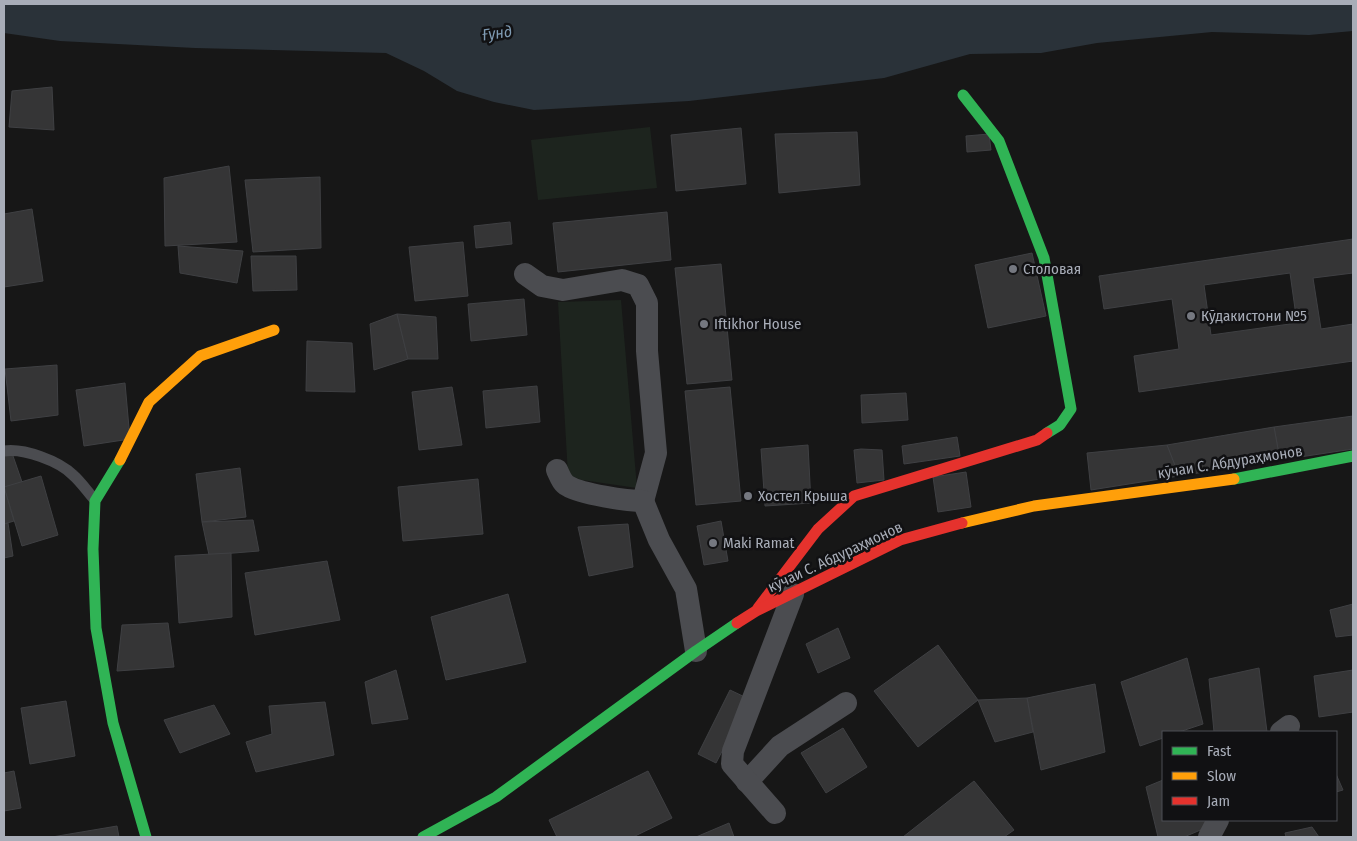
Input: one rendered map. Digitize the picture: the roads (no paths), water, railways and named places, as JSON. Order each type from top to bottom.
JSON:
[{"type":"street","points":[[756,611],[818,529],[854,496],[1037,440],[1060,425],[1070,409],[1044,258],[999,141],[963,95]]},
{"type":"street","points":[[525,274],[542,286],[563,290],[622,280],[638,285],[646,303],[647,350],[656,452],[643,501],[658,540],[686,589],[696,651]]},
{"type":"street","points":[[146,837],[113,723],[96,628],[93,549],[95,501],[102,486],[127,449],[150,402],[200,356],[274,330]]},
{"type":"street","name":"кӯчаи С. Абдураҳмонов","points":[[423,837],[496,798],[696,651],[756,611],[900,540],[952,525],[1034,506],[1205,484],[1353,456]]},
{"type":"street","points":[[557,470],[562,481],[569,487],[623,500],[643,501]]},
{"type":"street","points":[[774,813],[732,764],[733,751],[793,594]]},
{"type":"street","points":[[747,782],[780,746],[846,703]]},
{"type":"street","points":[[1209,837],[1217,821]]},
{"type":"lane","points":[[4,451],[14,449],[34,453],[72,474],[95,501]]},
{"type":"water","name":"Ғунд","points":[[4,4],[1353,4],[1353,31],[1309,35],[1212,32],[1097,43],[1041,53],[970,54],[884,78],[689,101],[534,110],[494,102],[457,91],[424,71],[386,53],[195,48],[60,41],[4,33]]},
{"type":"place","name":"Столовая","points":[[1013,269]]},
{"type":"place","name":"Кӯдакистони №5","points":[[1191,316]]},
{"type":"place","name":"Iftikhor House","points":[[704,324]]},
{"type":"place","name":"Хостел Крыша","points":[[748,496]]},
{"type":"place","name":"Maki Ramat","points":[[713,543]]}]
